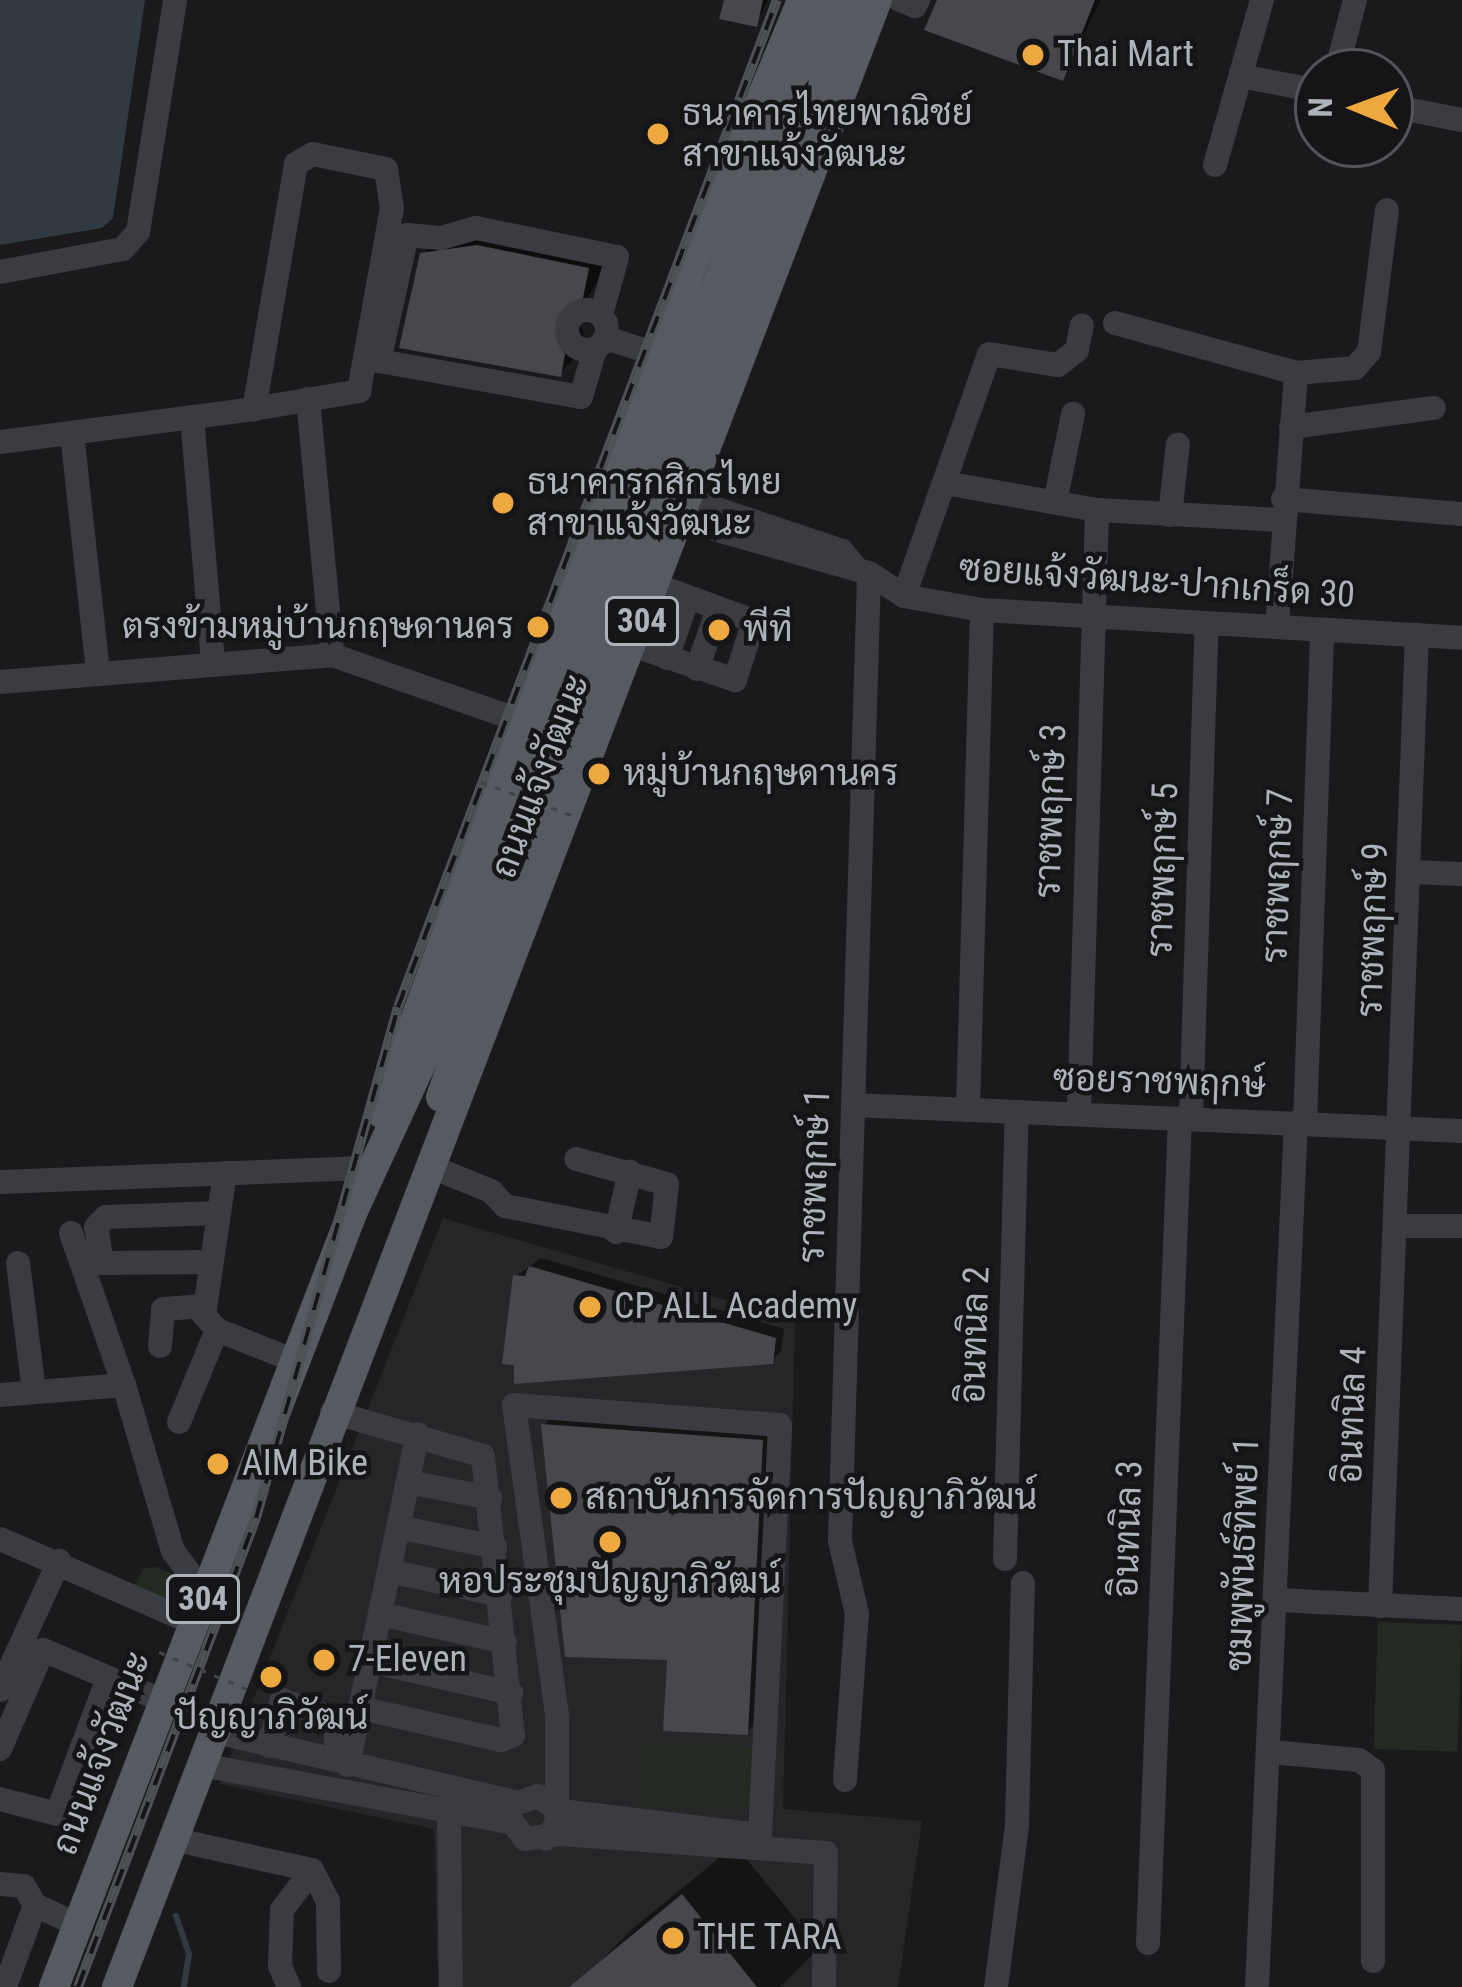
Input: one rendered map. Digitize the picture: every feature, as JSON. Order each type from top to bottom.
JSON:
[{"type":"main road","name":"ถนนแจ้งวัฒนะ","points":[[353,1211],[407,1026],[692,266],[802,0]]},
{"type":"main road","name":"ถนนแจ้งวัฒนะ","points":[[117,1987],[212,1731],[320,1487],[332,1412],[397,1238],[570,703],[826,0]]},
{"type":"main road","name":"ถนนแจ้งวัฒนะ","points":[[54,1987],[293,1360],[353,1211],[439,1024],[851,0]]},
{"type":"main road","name":"ถนนแจ้งวัฒนะ","points":[[397,1238],[632,645],[877,0]]},
{"type":"main road","points":[[692,266],[739,223],[755,226],[764,231],[765,294]]},
{"type":"street","points":[[0,272],[123,250],[139,232],[175,0]]},
{"type":"street","points":[[900,0],[915,6],[918,0]]},
{"type":"street","points":[[1215,165],[1262,0]]},
{"type":"street","points":[[1342,48],[1355,0]]},
{"type":"street","points":[[1241,76],[1294,86]]},
{"type":"street","points":[[1414,111],[1462,120]]},
{"type":"street","points":[[0,442],[254,409],[362,387],[392,208],[386,170],[313,154],[296,164],[254,409]]},
{"type":"street","points":[[1115,323],[1296,373],[1364,361],[1387,210]]},
{"type":"street","points":[[476,228],[617,257],[601,334],[581,397],[379,362],[407,235],[442,238],[476,228]]},
{"type":"street","points":[[904,596],[989,354],[1058,365],[1077,350],[1082,325]]},
{"type":"street","points":[[601,334],[659,355]]},
{"type":"street","points":[[1277,627],[1296,373]]},
{"type":"street","points":[[308,399],[332,655]]},
{"type":"street","points":[[1291,428],[1434,408]]},
{"type":"street","points":[[1055,502],[1073,414]]},
{"type":"street","points":[[192,417],[213,663]]},
{"type":"street","points":[[72,433],[98,674]]},
{"type":"street","points":[[1170,515],[1178,444]]},
{"type":"street","points":[[944,483],[1097,510],[1170,515],[1283,509],[1462,514]]},
{"type":"street","name":"ซอยแจ้งวัฒนะ-ปากเกร็ด 30","points":[[683,509],[842,551],[863,571],[904,596],[982,610],[1462,638]]},
{"type":"street","name":"ราชพฤกษ์ 3","points":[[1079,1114],[1097,510]]},
{"type":"street","name":"ราชพฤกษ์ 1","points":[[845,1780],[857,1614],[840,1541],[854,1105],[863,571]]},
{"type":"street","points":[[632,645],[735,680],[754,621],[655,585]]},
{"type":"street","points":[[667,658],[688,598]]},
{"type":"street","points":[[697,669],[718,609]]},
{"type":"street","points":[[968,1110],[982,610]]},
{"type":"street","name":"ราชพฤกษ์ 5","points":[[1185,1119],[1207,622]]},
{"type":"street","name":"ราชพฤกษ์ 7","points":[[1300,1124],[1322,630]]},
{"type":"street","name":"ราชพฤกษ์ 9","points":[[1395,1226],[1417,635]]},
{"type":"street","points":[[0,682],[332,655],[524,722]]},
{"type":"street","points":[[1411,872],[1462,874]]},
{"type":"street","name":"ซอยราชพฤกษ์","points":[[854,1105],[1462,1131]]},
{"type":"street","name":"อินทนิล 2","points":[[1005,1559],[1017,1112]]},
{"type":"street","name":"อินทนิล 3","points":[[1148,1943],[1185,1119]]},
{"type":"street","name":"ชมพูพันธ์ทิพย์ 1","points":[[1257,1987],[1300,1124]]},
{"type":"street","points":[[429,1166],[491,1191],[505,1206],[616,1232],[661,1237],[667,1184],[576,1159]]},
{"type":"street","points":[[0,1182],[363,1168]]},
{"type":"street","points":[[616,1232],[630,1172]]},
{"type":"street","points":[[225,1173],[205,1306],[217,1330],[293,1360]]},
{"type":"street","points":[[210,1262],[101,1263],[96,1227],[106,1217],[218,1213]]},
{"type":"street","points":[[1395,1226],[1462,1226]]},
{"type":"street","name":"อินทนิล 4","points":[[1380,1606],[1395,1226]]},
{"type":"street","points":[[71,1233],[124,1385],[173,1551],[205,1594]]},
{"type":"street","points":[[18,1264],[34,1392]]},
{"type":"street","points":[[160,1346],[163,1309],[205,1306]]},
{"type":"street","points":[[179,1422],[217,1330]]},
{"type":"street","points":[[0,1395],[124,1385]]},
{"type":"street","points":[[201,1765],[449,1809],[516,1813],[538,1796],[557,1810],[760,1835],[780,1425],[514,1405],[557,1716],[557,1810],[546,1839]]},
{"type":"street","points":[[332,1412],[418,1433],[483,1456],[511,1693],[508,1739],[361,1708]]},
{"type":"street","points":[[343,1764],[361,1708],[418,1433]]},
{"type":"street","points":[[408,1482],[490,1498]]},
{"type":"street","points":[[398,1527],[495,1547]]},
{"type":"street","points":[[0,1539],[194,1623]]},
{"type":"street","points":[[0,1690],[59,1562]]},
{"type":"street","points":[[389,1571],[500,1595]]},
{"type":"street","points":[[996,1987],[1017,1825],[1023,1582]]},
{"type":"street","points":[[1277,1600],[1462,1610]]},
{"type":"street","points":[[380,1614],[505,1642]]},
{"type":"street","points":[[0,1749],[43,1650],[164,1701]]},
{"type":"street","points":[[370,1661],[511,1693]]},
{"type":"street","points":[[0,1799],[57,1814],[108,1678]]},
{"type":"street","points":[[269,1746],[282,1700],[334,1719],[343,1764]]},
{"type":"street","points":[[212,1731],[516,1813]]},
{"type":"street","points":[[1271,1752],[1340,1757],[1373,1770],[1373,1961]]},
{"type":"street","points":[[449,1809],[451,1987]]},
{"type":"street","points":[[516,1813],[525,1839],[826,1853],[824,1987]]},
{"type":"street","points":[[172,1839],[312,1870]]},
{"type":"street","points":[[262,1859],[282,1910],[280,1966],[289,1987]]},
{"type":"street","points":[[282,1910],[312,1870]]},
{"type":"street","points":[[312,1870],[328,1901],[329,1971]]},
{"type":"street","points":[[0,1884],[24,1886],[35,1904],[78,1925]]},
{"type":"street","points":[[5,1987],[35,1904]]},
{"type":"path","points":[[481,782],[580,818]]},
{"type":"path","points":[[159,1652],[247,1689]]},
{"type":"shaded area","points":[[0,0],[145,0],[113,218],[102,228],[0,245]]},
{"type":"shaded area","name":"สถาบันการจัดการปัญญาภิวัฒน์","points":[[443,1218],[795,1320],[783,1809],[922,1821],[898,1987],[438,1987],[434,1829],[220,1784]]},
{"type":"shaded area","points":[[156,1567],[185,1579],[175,1612],[133,1587],[144,1568]]},
{"type":"shaded area","points":[[1378,1622],[1462,1625],[1458,1752],[1374,1749]]},
{"type":"shaded area","points":[[641,1744],[756,1746],[755,1810],[640,1808]]},
{"type":"building","points":[[724,0],[763,0],[757,27],[719,19]]},
{"type":"building","name":"Thai Mart","points":[[937,0],[1095,0],[1063,81],[924,30]]},
{"type":"building","points":[[477,245],[589,268],[583,298],[567,308],[556,338],[565,354],[561,377],[399,348],[420,253]]},
{"type":"building","name":"CP ALL Academy","points":[[529,1266],[776,1338],[773,1364],[514,1384],[514,1365],[502,1364],[513,1275],[525,1276]]},
{"type":"building","points":[[541,1424],[763,1440],[748,1735],[663,1731],[667,1660],[565,1657]]},
{"type":"building","name":"THE TARA","points":[[682,1894],[757,1987],[569,1987]]},
{"type":"waterway","points":[[176,1916],[189,1954],[184,1987]]},
{"type":"railway","points":[[78,1987],[256,1518],[398,1007],[777,0]]},
{"type":"place","name":"Thai Mart","points":[[1033,55]]},
{"type":"place","name":"ธนาคารไทยพาณิชย์ สาขาแจ้งวัฒนะ","points":[[658,134]]},
{"type":"place","name":"ธนาคารกสิกรไทย สาขาแจ้งวัฒนะ","points":[[503,503]]},
{"type":"place","name":"ตรงข้ามหมู่บ้านกฤษดานคร","points":[[538,627]]},
{"type":"place","name":"พีที","points":[[719,630]]},
{"type":"place","name":"หมู่บ้านกฤษดานคร","points":[[599,774]]},
{"type":"place","name":"CP ALL Academy","points":[[590,1307]]},
{"type":"place","name":"AIM Bike","points":[[218,1464]]},
{"type":"place","name":"สถาบันการจัดการปัญญาภิวัฒน์","points":[[561,1498]]},
{"type":"place","name":"หอประชุมปัญญาภิวัฒน์","points":[[610,1542]]},
{"type":"place","name":"7-Eleven","points":[[324,1660]]},
{"type":"place","name":"ปัญญาภิวัฒน์","points":[[271,1677]]},
{"type":"place","name":"THE TARA","points":[[673,1938]]}]
